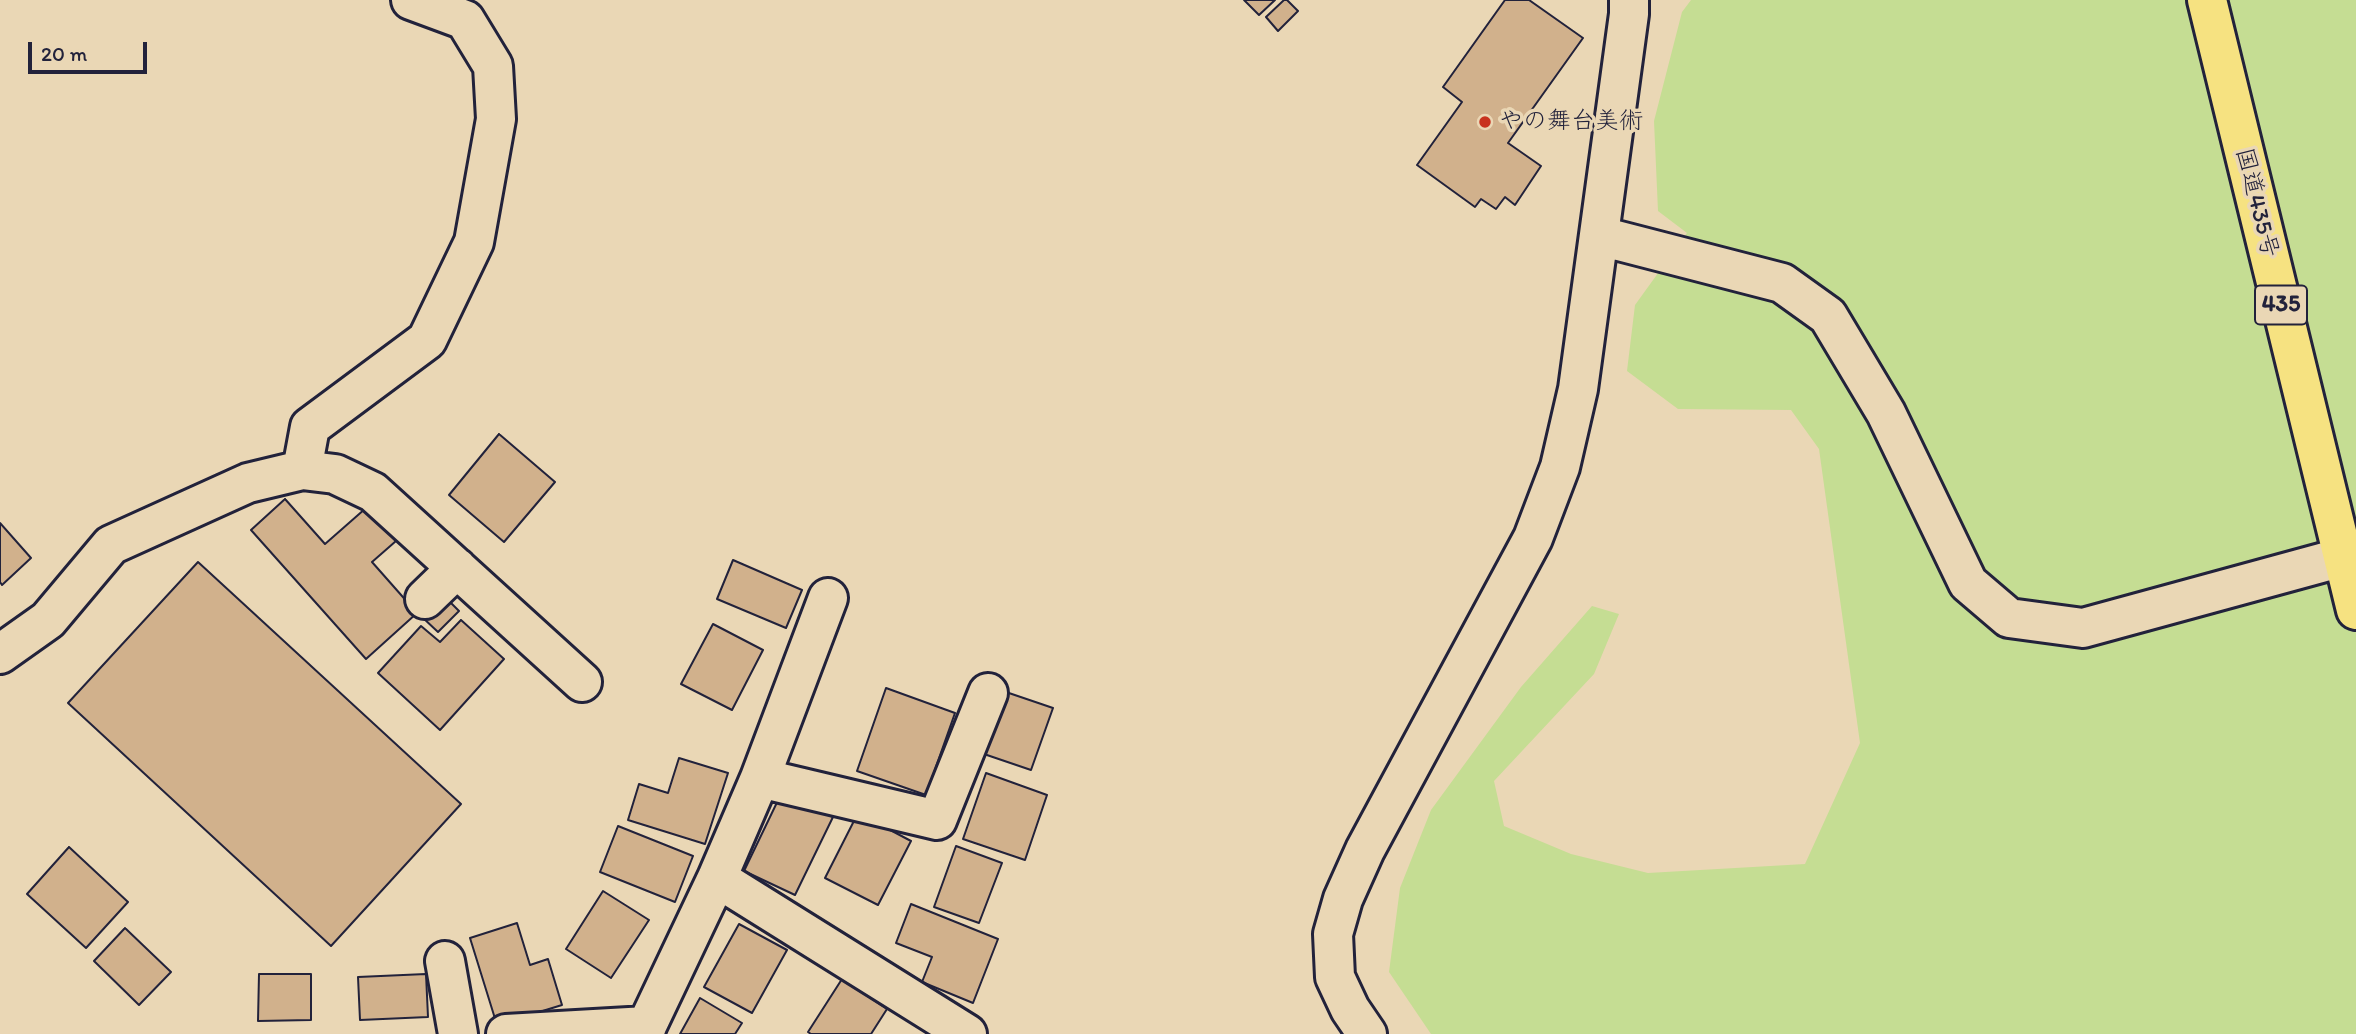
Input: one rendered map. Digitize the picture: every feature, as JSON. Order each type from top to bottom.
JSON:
[{"type":"highway","name":"国道435号","points":[[2207,0],[2356,610]]},
{"type":"street","points":[[302,470],[310,427],[427,340],[474,242],[496,119],[493,66],[465,20],[411,0]]},
{"type":"street","points":[[1367,1034],[1350,1009],[1335,977],[1333,934],[1343,899],[1365,850],[1533,538],[1560,467],[1578,389],[1629,0]]},
{"type":"street","points":[[1600,236],[1782,283],[1828,316],[1886,413],[1968,583],[2009,618],[2082,628],[2343,557]]},
{"type":"street","points":[[0,654],[48,621],[111,545],[248,483],[302,470],[335,474],[373,492],[582,682]]},
{"type":"street","points":[[425,599],[457,568]]},
{"type":"street","points":[[506,1034],[645,1030],[717,878],[760,778],[828,598]]},
{"type":"street","points":[[760,778],[937,820],[988,693]]},
{"type":"street","points":[[717,878],[967,1034]]},
{"type":"street","points":[[445,961],[458,1034]]},
{"type":"green space","points":[[1691,0],[2356,0],[2356,1034],[1431,1034],[1389,972],[1400,888],[1431,810],[1521,687],[1592,606],[1619,614],[1594,674],[1494,781],[1504,826],[1571,854],[1648,873],[1805,864],[1860,743],[1819,449],[1791,410],[1678,409],[1627,371],[1635,305],[1687,233],[1658,211],[1654,121],[1682,12]]},
{"type":"building","points":[[1244,0],[1275,0],[1259,15]]},
{"type":"building","points":[[1284,0],[1298,11],[1278,31],[1266,17]]},
{"type":"building","name":"やの舞台美術","points":[[1505,0],[1529,0],[1583,38],[1508,143],[1541,166],[1515,205],[1505,197],[1496,209],[1481,199],[1475,207],[1417,165],[1462,102],[1443,87]]},
{"type":"building","points":[[499,434],[555,482],[504,542],[449,495]]},
{"type":"building","points":[[285,499],[325,544],[366,508],[396,541],[372,562],[417,613],[366,659],[251,530]]},
{"type":"building","points":[[0,523],[31,558],[2,585],[0,582]]},
{"type":"building","points":[[733,560],[802,590],[786,628],[717,599]]},
{"type":"building","points":[[198,562],[461,804],[331,946],[68,703]]},
{"type":"building","points":[[443,595],[459,611],[438,632],[422,617]]},
{"type":"building","points":[[461,620],[504,659],[440,730],[378,673],[421,626],[440,642]]},
{"type":"building","points":[[713,624],[763,650],[732,710],[681,684]]},
{"type":"building","points":[[886,688],[955,713],[926,795],[857,771]]},
{"type":"building","points":[[1003,691],[1053,708],[1031,770],[981,753]]},
{"type":"building","points":[[679,758],[728,773],[705,844],[628,820],[639,784],[668,793]]},
{"type":"building","points":[[986,773],[1047,795],[1025,860],[963,839]]},
{"type":"building","points":[[782,792],[833,817],[795,895],[744,871]]},
{"type":"building","points":[[858,813],[911,841],[878,905],[825,878]]},
{"type":"building","points":[[618,826],[693,856],[675,902],[600,872]]},
{"type":"building","points":[[956,846],[1002,863],[979,923],[934,907]]},
{"type":"building","points":[[69,847],[128,902],[86,948],[27,894]]},
{"type":"building","points":[[603,891],[649,920],[611,978],[566,949]]},
{"type":"building","points":[[911,904],[998,939],[973,1003],[922,982],[932,957],[896,943]]},
{"type":"building","points":[[517,923],[530,965],[548,959],[562,1005],[497,1025],[470,938]]},
{"type":"building","points":[[739,924],[787,950],[752,1013],[704,987]]},
{"type":"building","points":[[125,928],[171,972],[139,1005],[94,961]]},
{"type":"building","points":[[259,974],[311,974],[311,1020],[258,1021]]},
{"type":"building","points":[[426,974],[428,1017],[360,1020],[358,977]]},
{"type":"building","points":[[842,979],[887,1009],[871,1034],[811,1034],[808,1032]]},
{"type":"building","points":[[700,998],[742,1023],[735,1034],[680,1034]]},
{"type":"place","name":"やの舞台美術","points":[[1485,122]]}]
